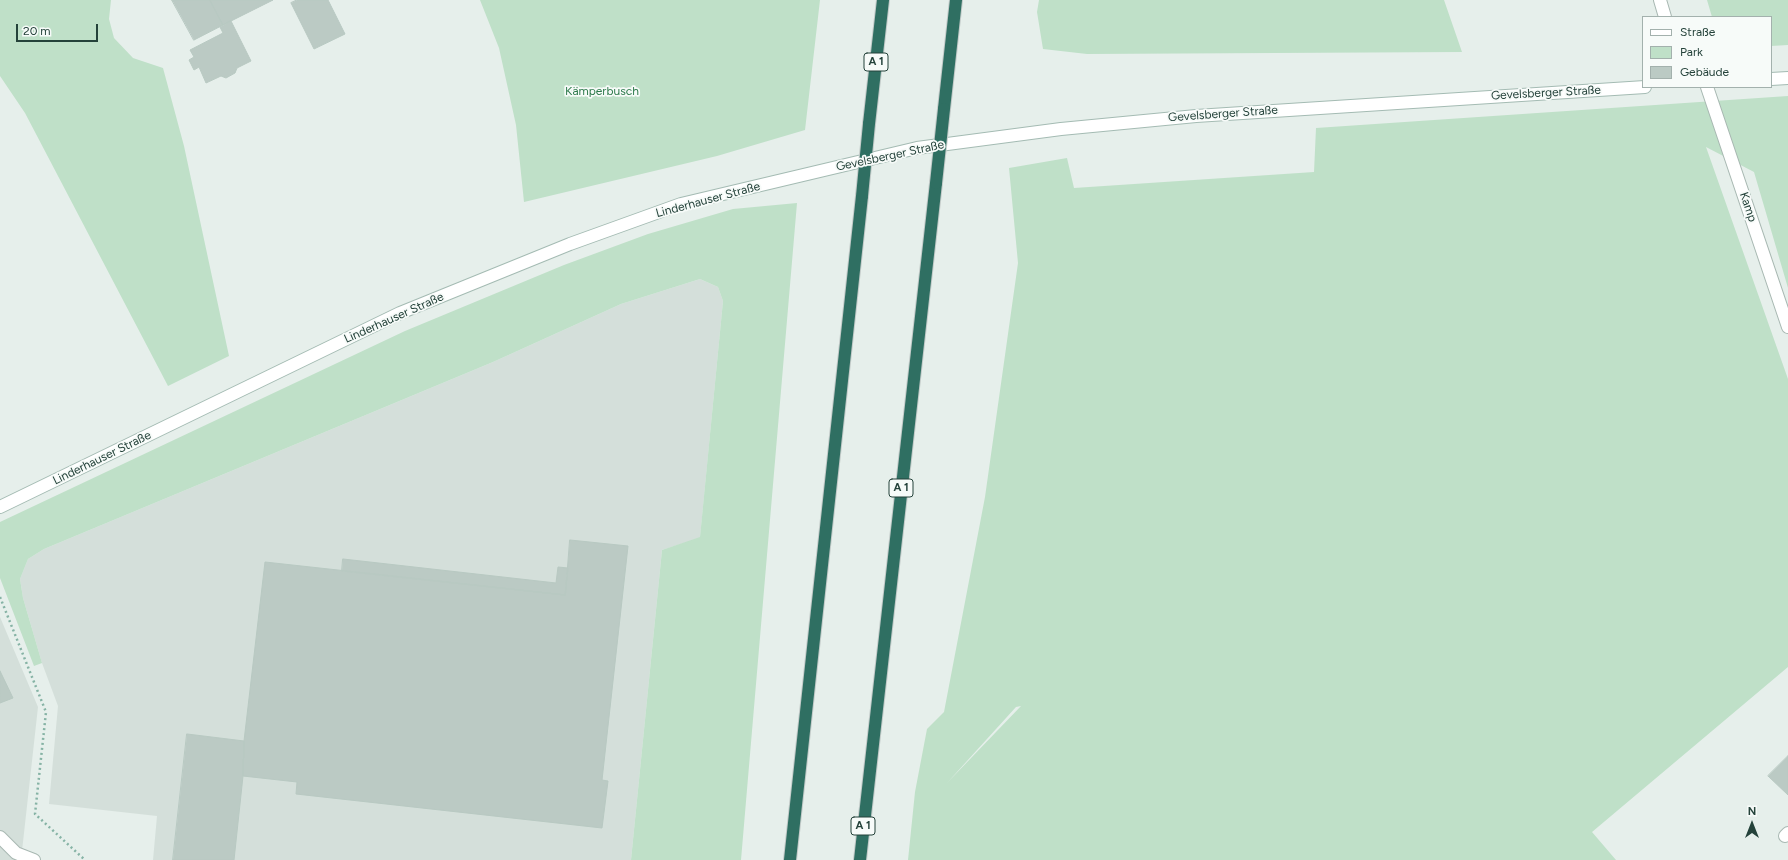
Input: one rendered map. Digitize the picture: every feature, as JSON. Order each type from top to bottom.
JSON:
[{"type":"highway","name":"A 1","points":[[790,860],[883,0]]},
{"type":"highway","name":"A 1","points":[[860,860],[956,0]]},
{"type":"main road","points":[[1660,0],[1665,16]]},
{"type":"main road","points":[[1772,79],[1788,78]]},
{"type":"main road","name":"Gevelsberger Straße","points":[[805,174],[917,148],[1061,129],[1235,113],[1642,87]]},
{"type":"main road","name":"Kamp","points":[[1707,88],[1788,327]]},
{"type":"main road","name":"Linderhauser Straße","points":[[0,507],[407,310],[570,244],[681,204],[805,174]]},
{"type":"main road","points":[[0,837],[16,853],[34,860]]},
{"type":"path","points":[[0,597],[46,712],[35,814],[85,860]]},
{"type":"shaded area","points":[[700,279],[718,287],[723,301],[700,538],[662,550],[631,860],[153,860],[157,816],[49,804],[58,706],[42,663],[23,598],[20,579],[28,559],[44,549],[493,362],[621,304]]},
{"type":"shaded area","points":[[0,617],[38,707],[21,860],[0,860]]},
{"type":"green space","points":[[0,0],[111,0],[109,19],[114,38],[133,58],[163,68],[184,146],[229,356],[168,386],[25,113],[0,76]]},
{"type":"green space","name":"Kämperbusch","points":[[480,0],[820,0],[805,130],[717,156],[524,202],[516,125],[499,48]]},
{"type":"green space","points":[[1039,0],[1444,0],[1462,52],[1087,54],[1043,49],[1037,12]]},
{"type":"green space","points":[[1707,0],[1788,0],[1788,45],[1772,46],[1772,16],[1712,16]]},
{"type":"green space","points":[[1788,96],[1788,288],[1754,172],[1706,147],[1788,379],[1788,667],[1592,832],[1616,860],[908,860],[915,792],[927,729],[944,712],[985,497],[1018,263],[1009,168],[1067,158],[1074,188],[1314,172],[1316,128]],"holes":[[[1021,706],[947,783],[1016,707]]]},
{"type":"green space","points":[[797,203],[741,860],[631,860],[662,550],[700,537],[723,301],[718,287],[700,279],[621,304],[493,362],[44,549],[28,559],[20,579],[23,598],[42,663],[34,666],[0,578],[0,522],[405,331],[564,265],[648,234],[733,209]]},
{"type":"building","points":[[172,0],[210,0],[223,25],[194,40]]},
{"type":"building","points":[[210,0],[273,0],[223,25]]},
{"type":"building","points":[[297,0],[328,0],[345,34],[314,49],[291,3]]},
{"type":"building","points":[[231,21],[251,61],[237,68],[235,73],[226,78],[221,76],[206,83],[199,67],[194,70],[189,60],[194,57],[190,50],[223,33],[220,27]]},
{"type":"building","points":[[570,540],[628,546],[602,780],[608,781],[602,828],[296,794],[297,782],[243,776],[244,741],[265,562],[565,595]]},
{"type":"building","points":[[343,559],[556,583],[558,567],[568,568],[565,595],[342,571]]},
{"type":"building","points":[[0,671],[13,698],[0,703]]},
{"type":"building","points":[[187,734],[244,741],[243,776],[234,860],[173,860]]},
{"type":"building","points":[[1788,756],[1788,795],[1768,776]]}]
